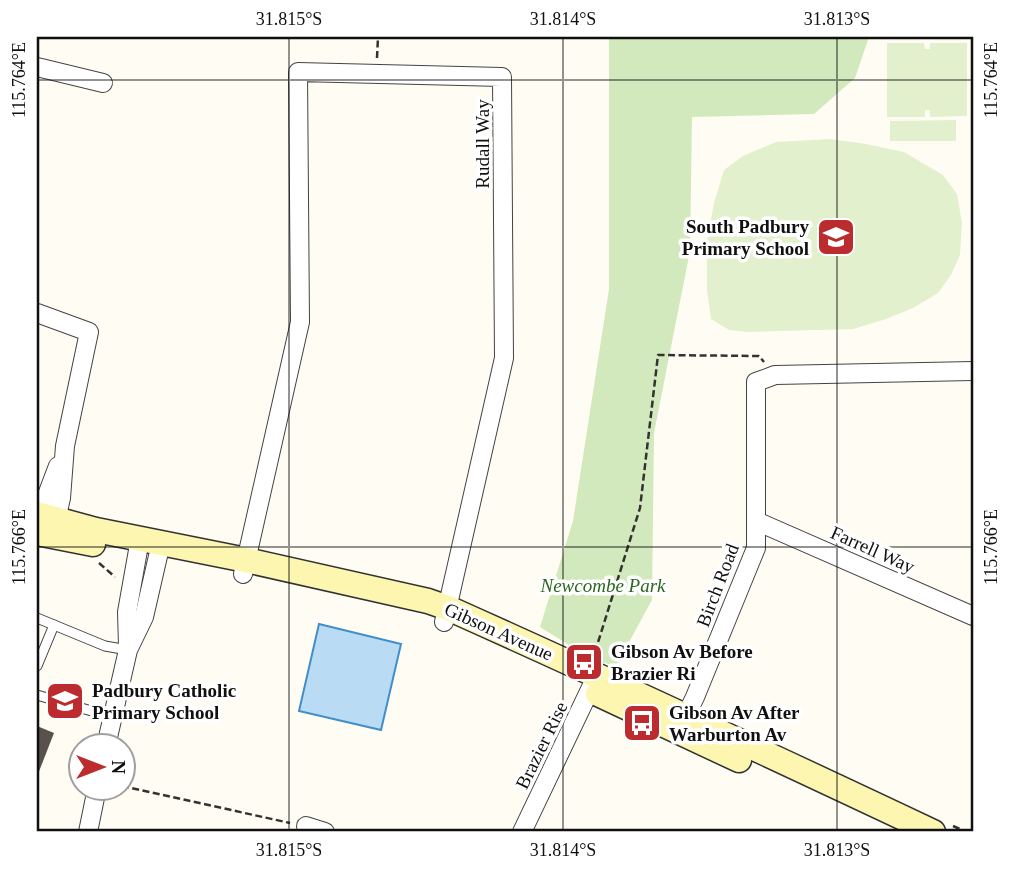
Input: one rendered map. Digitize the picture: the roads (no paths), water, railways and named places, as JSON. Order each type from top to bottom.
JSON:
[{"type":"main road","name":"Gibson Avenue","points":[[43,525],[244,567],[425,616],[446,615],[594,675],[682,724],[896,832]]},
{"type":"main road","name":"Gibson Avenue","points":[[682,724],[790,766],[933,832]]},
{"type":"street","points":[[37,67],[103,83]]},
{"type":"street","name":"Rudall Way","points":[[244,567],[300,322],[298,72],[502,77],[504,358],[446,615]]},
{"type":"street","points":[[37,313],[89,332],[65,446],[47,495],[43,525]]},
{"type":"street","name":"Birch Road","points":[[682,724],[756,548],[756,382],[775,375],[973,370]]},
{"type":"street","name":"Farrell Way","points":[[756,521],[973,616]]},
{"type":"street","points":[[109,732],[128,650],[144,617],[148,548]]},
{"type":"street","name":"Brazier Rise","points":[[522,832],[594,675]]},
{"type":"street","points":[[88,832],[94,802]]},
{"type":"street","points":[[306,826],[325,832]]},
{"type":"lane","points":[[37,618],[105,646],[128,650]]},
{"type":"lane","points":[[37,666],[54,625]]},
{"type":"lane","points":[[37,695],[112,717]]},
{"type":"water","points":[[319,624],[401,644],[381,730],[299,711]]},
{"type":"place","name":"South Padbury Primary School","points":[[836,237]]},
{"type":"place","name":"Gibson Av Before Brazier Ri","points":[[584,662]]},
{"type":"place","name":"Padbury Catholic Primary School","points":[[65,701]]},
{"type":"place","name":"Gibson Av After Warburton Av","points":[[642,723]]},
{"type":"park label","name":"Newcombe Park","points":[[603,585]]}]
